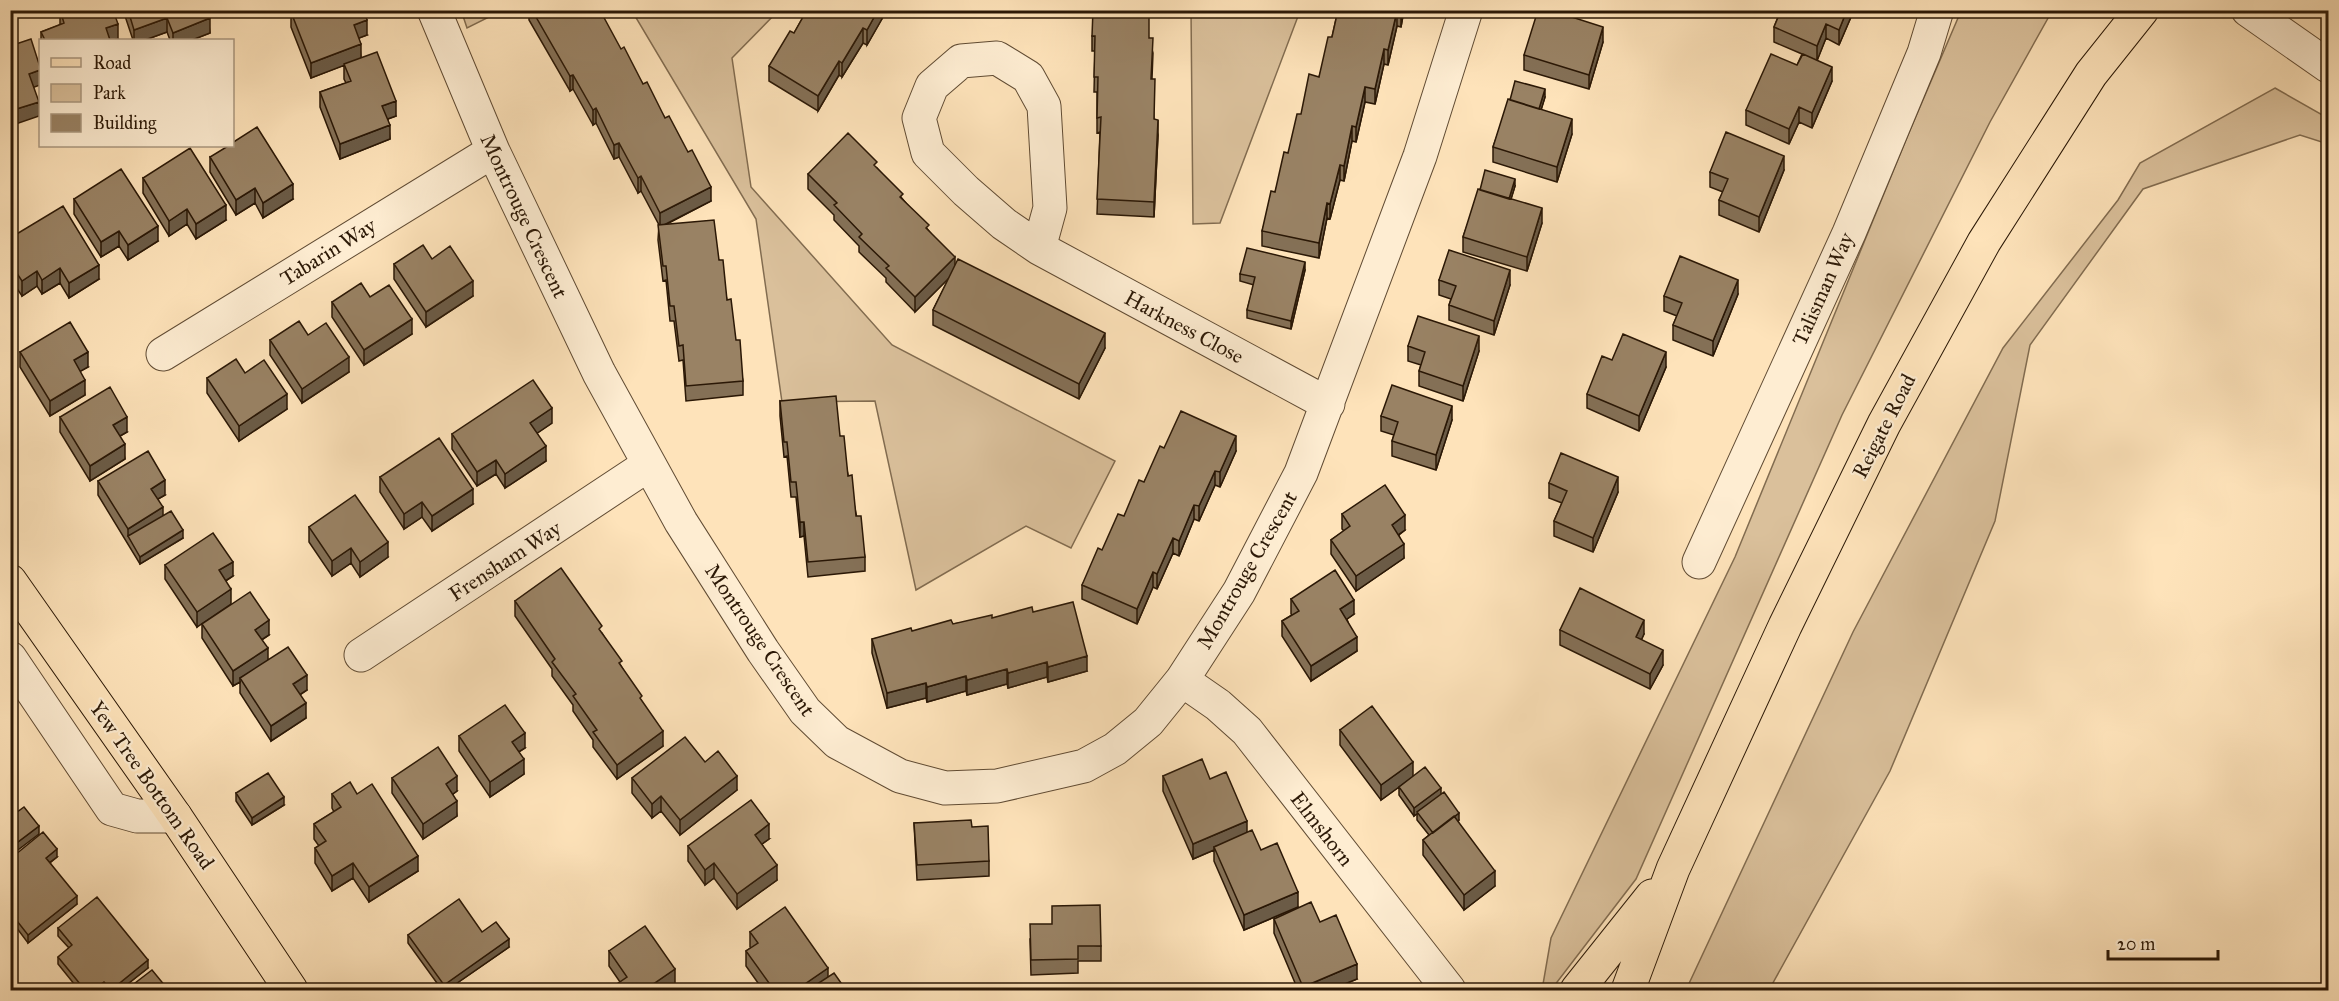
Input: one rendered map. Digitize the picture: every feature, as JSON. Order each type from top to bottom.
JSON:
[{"type":"main road","name":"Reigate Road","points":[[1628,990],[1673,869],[1785,626],[1889,414],[1984,242],[2091,74],[2142,10]]},
{"type":"main road","name":"Yew Tree Bottom Road","points":[[10,581],[175,816],[291,990]]},
{"type":"main road","name":"Reigate Road","points":[[1577,990],[1673,869]]},
{"type":"street","name":"Montrouge Crescent","points":[[434,10],[493,151],[599,373],[681,522],[738,611],[805,711],[837,742],[900,776],[945,788],[997,786],[1084,766],[1115,749],[1148,722],[1182,680],[1239,592],[1301,472],[1420,156],[1466,10]]},
{"type":"street","name":"Talisman Way","points":[[1699,562],[1849,232],[1924,53],[1937,10]]},
{"type":"street","points":[[2248,10],[2328,66]]},
{"type":"street","name":"Harkness Close","points":[[1039,248],[1050,208],[1044,106],[1028,77],[997,58],[961,61],[932,86],[919,118],[928,153],[966,191],[1004,224],[1039,248],[1328,404]]},
{"type":"street","name":"Tabarin Way","points":[[163,354],[493,151]]},
{"type":"street","name":"Frensham Way","points":[[361,655],[648,465]]},
{"type":"street","points":[[10,658],[112,809],[137,816],[175,816]]},
{"type":"street","name":"Elmshorn","points":[[1182,680],[1218,705],[1247,731],[1449,990]]},
{"type":"green space","points":[[461,10],[501,10],[501,11],[467,28]]},
{"type":"green space","points":[[632,11],[778,11],[732,58],[751,187],[892,345],[1115,461],[1071,548],[1026,526],[916,590],[875,401],[782,402],[756,219]]},
{"type":"green space","points":[[1191,11],[1300,11],[1220,223],[1193,224]]},
{"type":"green space","points":[[1961,11],[2052,11],[1990,122],[1842,415],[1636,879],[1551,990],[1542,990],[1551,938],[1735,557]]},
{"type":"green space","points":[[2275,88],[2324,116],[2328,108],[2328,144],[2300,135],[2143,189],[2030,345],[1995,521],[1890,771],[1769,990],[1686,990],[1853,632],[2003,348],[2118,200],[2140,163]]},
{"type":"building","points":[[60,10],[113,10],[118,24],[106,28],[110,39],[44,39],[41,32],[64,23]]},
{"type":"building","points":[[128,10],[207,10],[210,18],[173,33],[167,18],[134,30]]},
{"type":"building","points":[[295,10],[364,10],[367,20],[354,25],[361,44],[311,63],[291,12]]},
{"type":"building","points":[[532,10],[595,10],[598,16],[602,14],[621,49],[624,47],[643,84],[647,82],[665,118],[669,116],[688,152],[692,150],[711,187],[660,213],[641,176],[638,178],[619,143],[614,145],[596,108],[593,110],[573,75],[570,76]]},
{"type":"building","points":[[807,10],[878,10],[867,30],[863,28],[842,63],[839,61],[818,96],[769,66],[790,31],[794,33]]},
{"type":"building","points":[[1093,10],[1149,10],[1149,38],[1153,38],[1151,79],[1155,79],[1154,119],[1158,120],[1154,202],[1097,199],[1101,117],[1097,118],[1098,77],[1094,77]]},
{"type":"building","points":[[1338,10],[1401,10],[1401,12],[1397,11],[1388,50],[1384,49],[1375,89],[1365,87],[1356,127],[1352,126],[1344,166],[1340,165],[1330,204],[1327,203],[1319,243],[1262,231],[1271,191],[1275,192],[1284,152],[1288,153],[1297,114],[1301,114],[1309,74],[1319,77],[1328,37],[1332,37]]},
{"type":"building","points":[[1538,10],[1550,10],[1603,27],[1589,75],[1524,55]]},
{"type":"building","points":[[1550,10],[1572,10],[1570,17]]},
{"type":"building","points":[[1781,10],[1847,10],[1839,30],[1826,24],[1817,46],[1774,27]]},
{"type":"building","points":[[31,39],[39,70],[29,74],[39,102],[10,111],[10,46]]},
{"type":"building","points":[[377,52],[396,101],[382,106],[390,125],[340,144],[320,92],[351,81],[344,64]]},
{"type":"building","points":[[1771,54],[1797,65],[1803,54],[1832,67],[1812,113],[1799,107],[1789,129],[1746,110]]},
{"type":"building","points":[[1515,81],[1545,89],[1539,109],[1510,100]]},
{"type":"building","points":[[1508,99],[1572,119],[1557,167],[1493,147]]},
{"type":"building","points":[[257,127],[293,184],[263,203],[255,188],[236,200],[210,157],[226,147],[234,147],[234,142]]},
{"type":"building","points":[[1726,132],[1784,156],[1759,217],[1719,200],[1728,179],[1710,172]]},
{"type":"building","points":[[848,133],[877,162],[874,165],[903,194],[900,197],[929,225],[926,228],[955,257],[915,297],[886,268],[889,266],[859,237],[862,234],[834,205],[837,203],[808,174]]},
{"type":"building","points":[[190,148],[226,205],[196,224],[187,209],[169,221],[143,178]]},
{"type":"building","points":[[121,169],[158,226],[128,245],[119,231],[101,242],[74,199]]},
{"type":"building","points":[[1485,170],[1515,179],[1509,199],[1480,190]]},
{"type":"building","points":[[1478,189],[1542,208],[1527,257],[1463,237]]},
{"type":"building","points":[[63,206],[99,265],[69,283],[60,268],[42,280],[37,271],[22,281],[10,263],[10,238]]},
{"type":"building","points":[[714,220],[719,260],[723,260],[727,300],[731,299],[736,340],[740,340],[743,381],[686,386],[683,345],[679,346],[674,306],[670,306],[666,266],[663,266],[658,225]]},
{"type":"building","points":[[423,245],[432,259],[450,246],[473,281],[426,312],[394,264]]},
{"type":"building","points":[[1247,248],[1305,262],[1291,321],[1247,310],[1255,277],[1240,274]]},
{"type":"building","points":[[1449,250],[1510,270],[1494,321],[1449,305],[1456,286],[1439,280]]},
{"type":"building","points":[[1680,256],[1738,280],[1713,341],[1673,325],[1682,303],[1664,296]]},
{"type":"building","points":[[958,259],[1105,333],[1079,384],[933,310]]},
{"type":"building","points":[[361,283],[370,297],[389,285],[412,319],[364,350],[332,302]]},
{"type":"building","points":[[1418,316],[1479,336],[1463,386],[1419,371],[1425,352],[1408,346]]},
{"type":"building","points":[[299,321],[308,335],[326,323],[349,357],[302,389],[270,340]]},
{"type":"building","points":[[70,322],[88,352],[74,360],[85,380],[50,401],[20,352]]},
{"type":"building","points":[[1623,334],[1666,352],[1639,416],[1587,394],[1602,356],[1612,360]]},
{"type":"building","points":[[236,359],[245,373],[264,360],[287,394],[239,426],[207,378]]},
{"type":"building","points":[[533,380],[552,408],[530,423],[546,446],[505,474],[496,460],[477,472],[452,434]]},
{"type":"building","points":[[1392,385],[1452,406],[1436,455],[1392,441],[1398,422],[1381,416]]},
{"type":"building","points":[[110,387],[127,417],[113,425],[125,444],[90,466],[60,417]]},
{"type":"building","points":[[836,396],[840,436],[844,436],[848,476],[852,475],[856,516],[861,516],[865,557],[808,562],[804,522],[800,522],[796,482],[791,482],[787,442],[784,442],[780,401]]},
{"type":"building","points":[[1181,411],[1236,436],[1220,472],[1215,471],[1199,506],[1194,505],[1179,541],[1173,538],[1157,574],[1153,572],[1137,609],[1082,585],[1098,548],[1102,550],[1118,514],[1124,516],[1139,480],[1144,482],[1160,446],[1164,448]]},
{"type":"building","points":[[439,438],[473,489],[432,516],[422,502],[404,514],[380,477]]},
{"type":"building","points":[[148,451],[165,480],[151,489],[163,507],[128,529],[98,481]]},
{"type":"building","points":[[1561,453],[1618,477],[1593,538],[1554,521],[1567,491],[1549,483]]},
{"type":"building","points":[[1385,485],[1405,515],[1392,525],[1404,544],[1356,576],[1331,540],[1350,526],[1342,514]]},
{"type":"building","points":[[355,495],[388,542],[360,562],[351,548],[332,561],[309,527]]},
{"type":"building","points":[[171,511],[183,530],[140,557],[128,536]]},
{"type":"building","points":[[213,533],[233,562],[219,570],[231,589],[197,612],[165,565]]},
{"type":"building","points":[[561,568],[602,626],[599,629],[622,661],[619,663],[663,731],[617,765],[593,732],[597,730],[573,696],[576,694],[552,662],[555,659],[515,601]]},
{"type":"building","points":[[1335,570],[1354,600],[1340,609],[1357,637],[1311,666],[1282,621],[1299,611],[1291,599]]},
{"type":"building","points":[[1580,588],[1644,620],[1636,637],[1663,650],[1650,674],[1560,630]]},
{"type":"building","points":[[250,592],[269,620],[255,630],[268,648],[233,671],[202,624]]},
{"type":"building","points":[[1073,602],[1087,656],[1048,667],[1047,662],[1008,673],[1007,669],[967,680],[966,676],[927,687],[926,683],[887,693],[872,639],[951,620],[953,624],[992,615],[992,618],[1032,607],[1033,612]]},
{"type":"building","points":[[288,647],[307,675],[293,684],[306,703],[271,726],[240,678]]},
{"type":"building","points":[[505,705],[525,733],[512,742],[524,759],[490,782],[459,736]]},
{"type":"building","points":[[1372,706],[1413,762],[1381,785],[1340,730]]},
{"type":"building","points":[[685,737],[705,762],[718,751],[737,776],[680,820],[661,796],[652,804],[632,778]]},
{"type":"building","points":[[438,747],[457,776],[446,784],[457,801],[423,824],[392,778]]},
{"type":"building","points":[[1202,759],[1210,779],[1226,772],[1247,821],[1193,844],[1163,776]]},
{"type":"building","points":[[1425,767],[1441,788],[1414,808],[1399,787]]},
{"type":"building","points":[[268,773],[284,797],[252,818],[236,793]]},
{"type":"building","points":[[350,782],[357,794],[372,784],[418,856],[369,887],[353,863],[332,876],[315,848],[326,841],[314,824],[341,807],[332,794]]},
{"type":"building","points":[[1444,792],[1459,813],[1433,833],[1417,812]]},
{"type":"building","points":[[751,800],[769,824],[755,835],[777,865],[737,894],[714,863],[705,870],[688,846]]},
{"type":"building","points":[[24,807],[39,826],[10,848],[10,812],[13,815]]},
{"type":"building","points":[[1454,816],[1495,871],[1464,895],[1423,840]]},
{"type":"building","points":[[971,820],[972,827],[988,826],[989,861],[917,865],[914,823]]},
{"type":"building","points":[[1252,830],[1261,850],[1277,843],[1298,892],[1244,915],[1214,847]]},
{"type":"building","points":[[43,832],[57,849],[46,858],[77,896],[28,935],[10,912],[10,859]]},
{"type":"building","points":[[97,897],[148,960],[111,990],[104,982],[93,990],[85,990],[58,957],[72,945],[58,928]]},
{"type":"building","points":[[459,899],[482,932],[496,922],[509,939],[444,985],[408,935]]},
{"type":"building","points":[[1311,902],[1320,922],[1336,915],[1357,964],[1303,987],[1274,919]]},
{"type":"building","points":[[1100,905],[1101,946],[1078,946],[1078,959],[1031,960],[1030,924],[1052,924],[1052,906]]},
{"type":"building","points":[[785,907],[828,968],[796,990],[774,990],[746,951],[758,943],[750,932]]},
{"type":"building","points":[[645,926],[675,969],[649,987],[651,990],[608,990],[627,977],[609,951]]},
{"type":"building","points":[[152,970],[166,987],[161,990],[126,990]]},
{"type":"building","points":[[834,973],[846,990],[808,990]]}]
